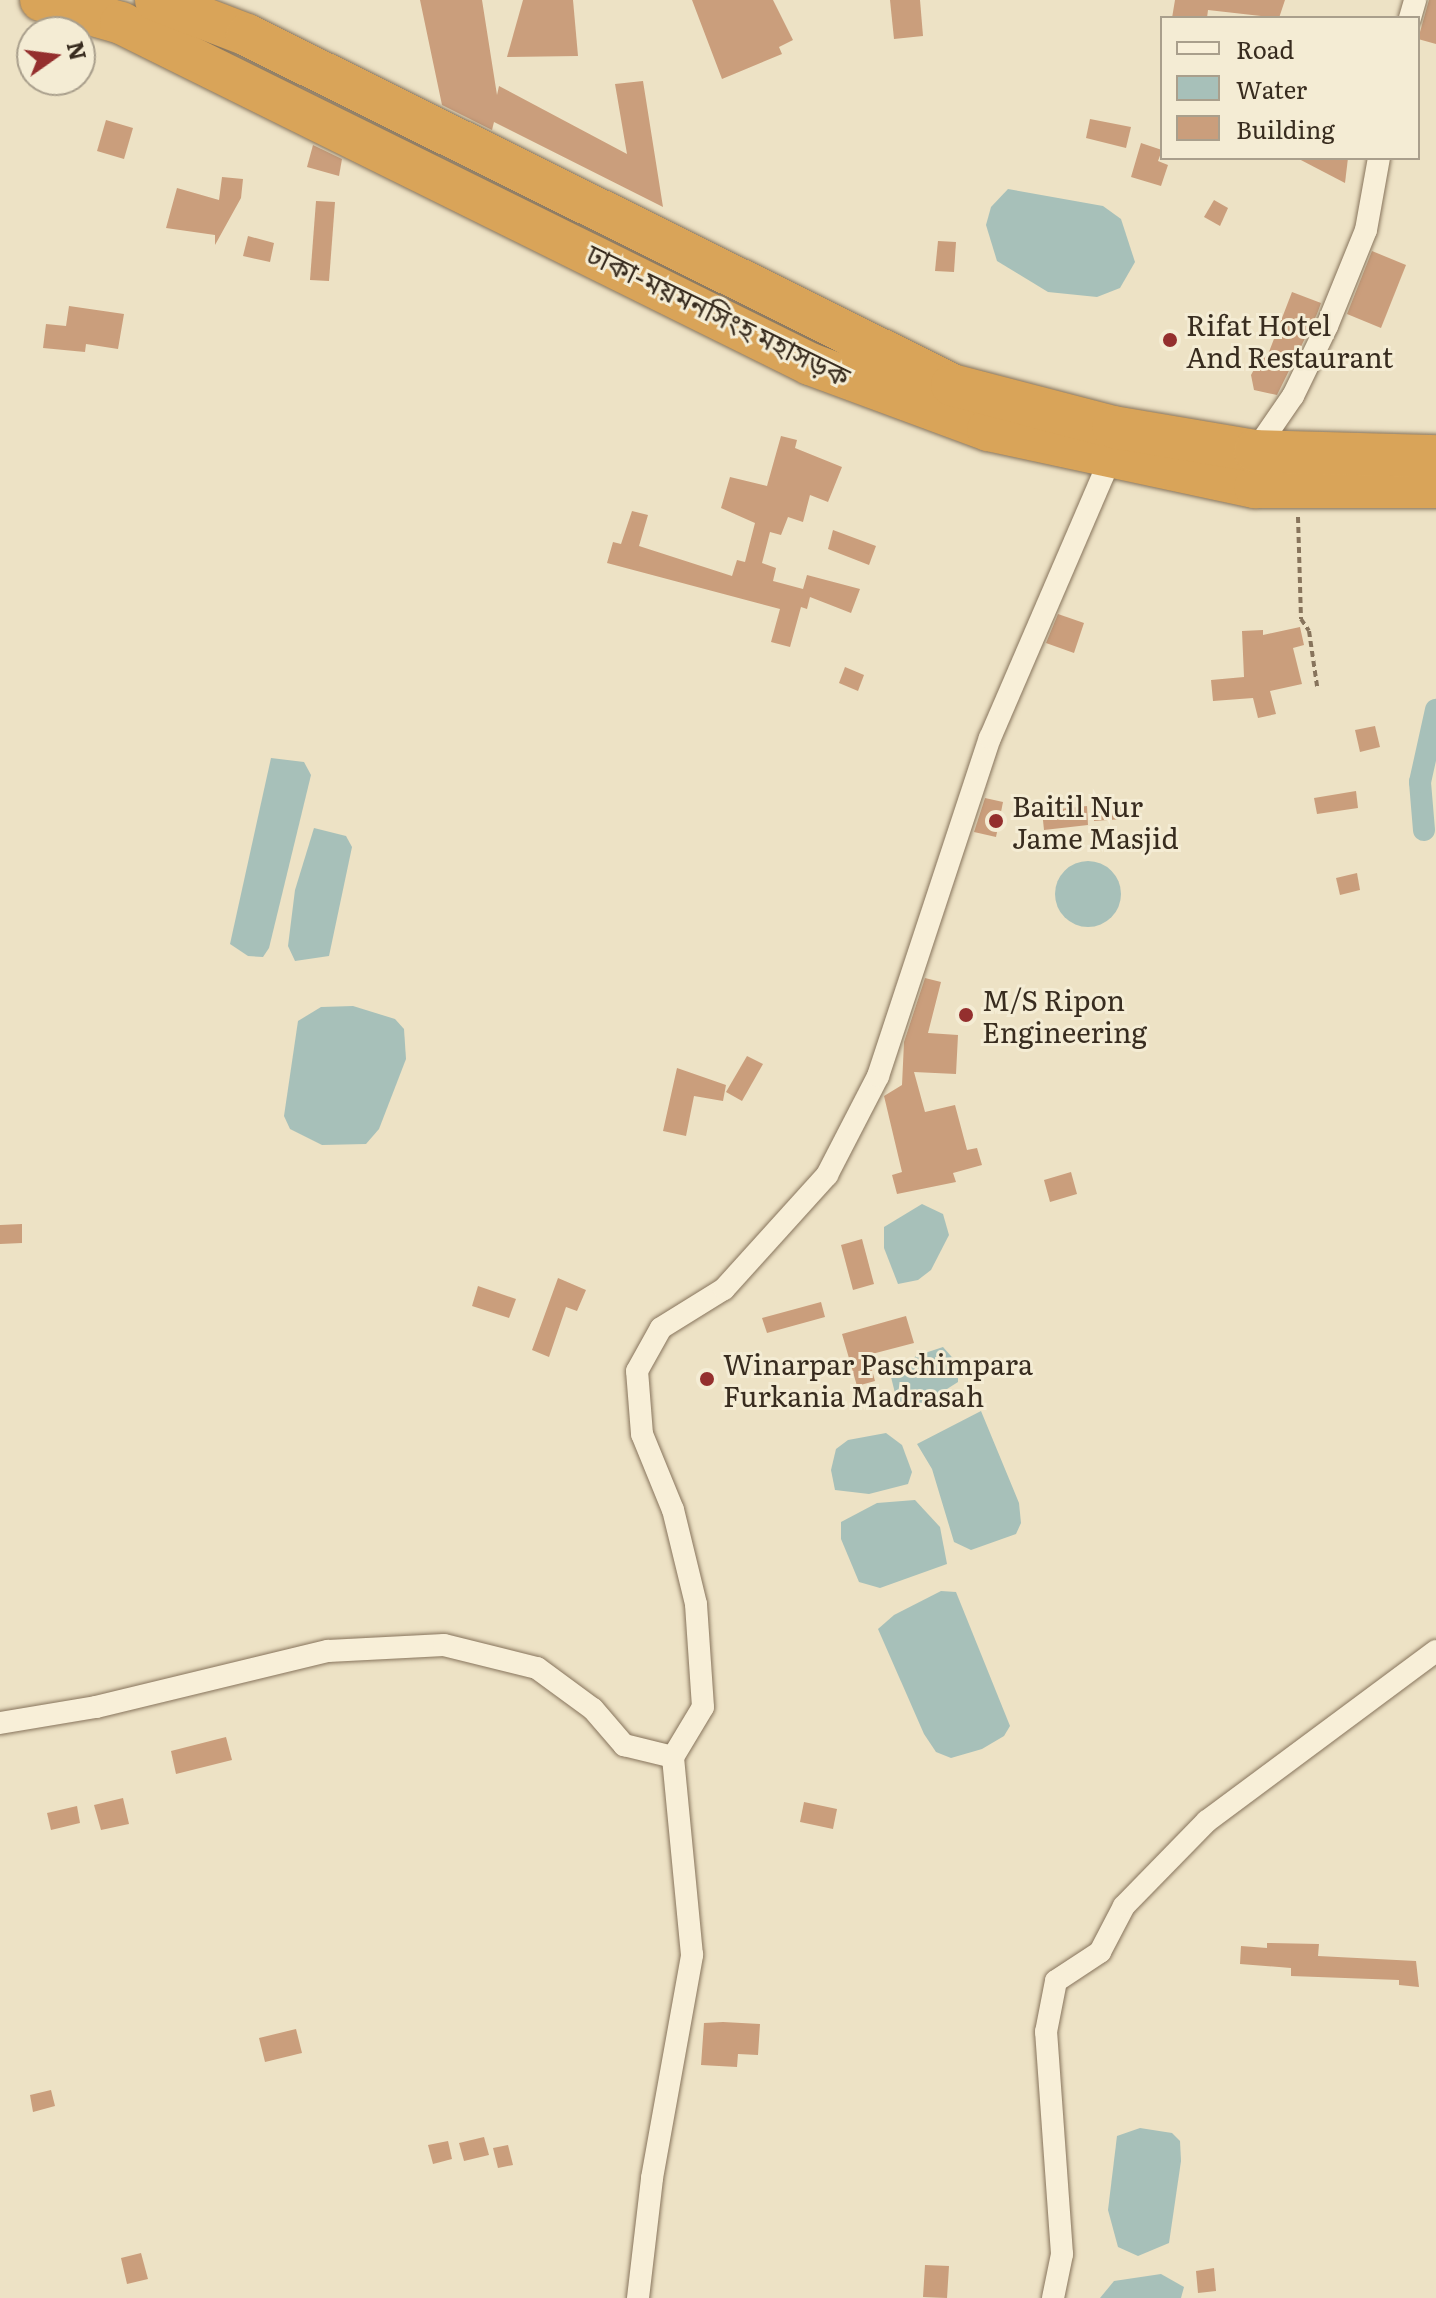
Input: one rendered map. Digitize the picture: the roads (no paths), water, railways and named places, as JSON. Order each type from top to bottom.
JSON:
[{"type":"highway","name":"ঢাকা-ময়মনসিংহ মহাসড়ক","points":[[41,0],[121,23],[810,364],[988,430],[1255,487],[1436,487]]},
{"type":"highway","name":"ঢাকা-ময়মনসিংহ মহাসড়ক","points":[[156,0],[247,35],[952,385],[1113,427],[1255,451],[1436,456]]},
{"type":"street","points":[[1255,451],[1293,396],[1327,326],[1366,230],[1379,160]]},
{"type":"street","points":[[638,2298],[637,2272],[692,1955],[673,1757],[703,1707],[696,1604],[673,1510],[642,1434],[637,1371],[661,1328],[724,1289],[834,1161],[878,1076],[990,738],[1111,457]]},
{"type":"street","points":[[0,1723],[96,1707],[328,1651],[444,1645],[537,1668],[593,1709],[624,1745],[673,1757]]},
{"type":"street","points":[[1053,2298],[1062,2254],[1046,2032],[1056,1981],[1100,1952],[1124,1906],[1207,1821],[1436,1651]]},
{"type":"water","points":[[1008,189],[1103,206],[1121,219],[1135,262],[1120,288],[1097,297],[1048,292],[997,261],[986,225],[991,207]]},
{"type":"water","points":[[271,758],[304,762],[311,775],[269,948],[263,957],[248,956],[230,944]]},
{"type":"water","points":[[314,828],[346,836],[352,847],[329,956],[295,961],[288,946],[295,890]]},
{"type":"water","points":[[1088,861],[1111,871],[1121,894],[1111,917],[1088,927],[1065,917],[1055,894],[1065,871]]},
{"type":"water","points":[[353,1006],[395,1019],[404,1029],[406,1059],[379,1129],[366,1144],[322,1145],[290,1129],[284,1116],[298,1021],[321,1007]]},
{"type":"water","points":[[922,1204],[943,1214],[949,1235],[931,1270],[918,1280],[898,1284],[884,1248],[884,1227]]},
{"type":"water","points":[[943,1347],[958,1364],[958,1382],[925,1403],[898,1405],[891,1377],[916,1356]]},
{"type":"water","points":[[981,1411],[1019,1503],[1021,1523],[1016,1534],[971,1550],[954,1542],[932,1469],[917,1444]]},
{"type":"water","points":[[886,1433],[902,1445],[912,1472],[908,1484],[869,1494],[835,1490],[831,1470],[836,1449],[848,1440]]},
{"type":"water","points":[[915,1500],[940,1527],[947,1564],[880,1588],[859,1582],[841,1539],[841,1522],[877,1503]]},
{"type":"water","points":[[941,1591],[956,1592],[1010,1726],[1004,1736],[982,1749],[951,1758],[936,1752],[924,1734],[878,1629],[894,1615]]},
{"type":"water","points":[[1140,2128],[1172,2133],[1180,2141],[1181,2161],[1169,2243],[1138,2256],[1118,2247],[1108,2210],[1117,2136]]},
{"type":"water","points":[[1161,2274],[1184,2287],[1181,2298],[1100,2298],[1114,2281]]},
{"type":"waterway","points":[[1424,830],[1420,782],[1436,710]]},
{"type":"place","name":"Rifat Hotel And Restaurant","points":[[1170,340]]},
{"type":"place","name":"Baitil Nur Jame Masjid","points":[[996,821]]},
{"type":"place","name":"M/S Ripon Engineering","points":[[966,1015]]},
{"type":"place","name":"Winarpar Paschimpara Furkania Madrasah","points":[[707,1379]]}]
